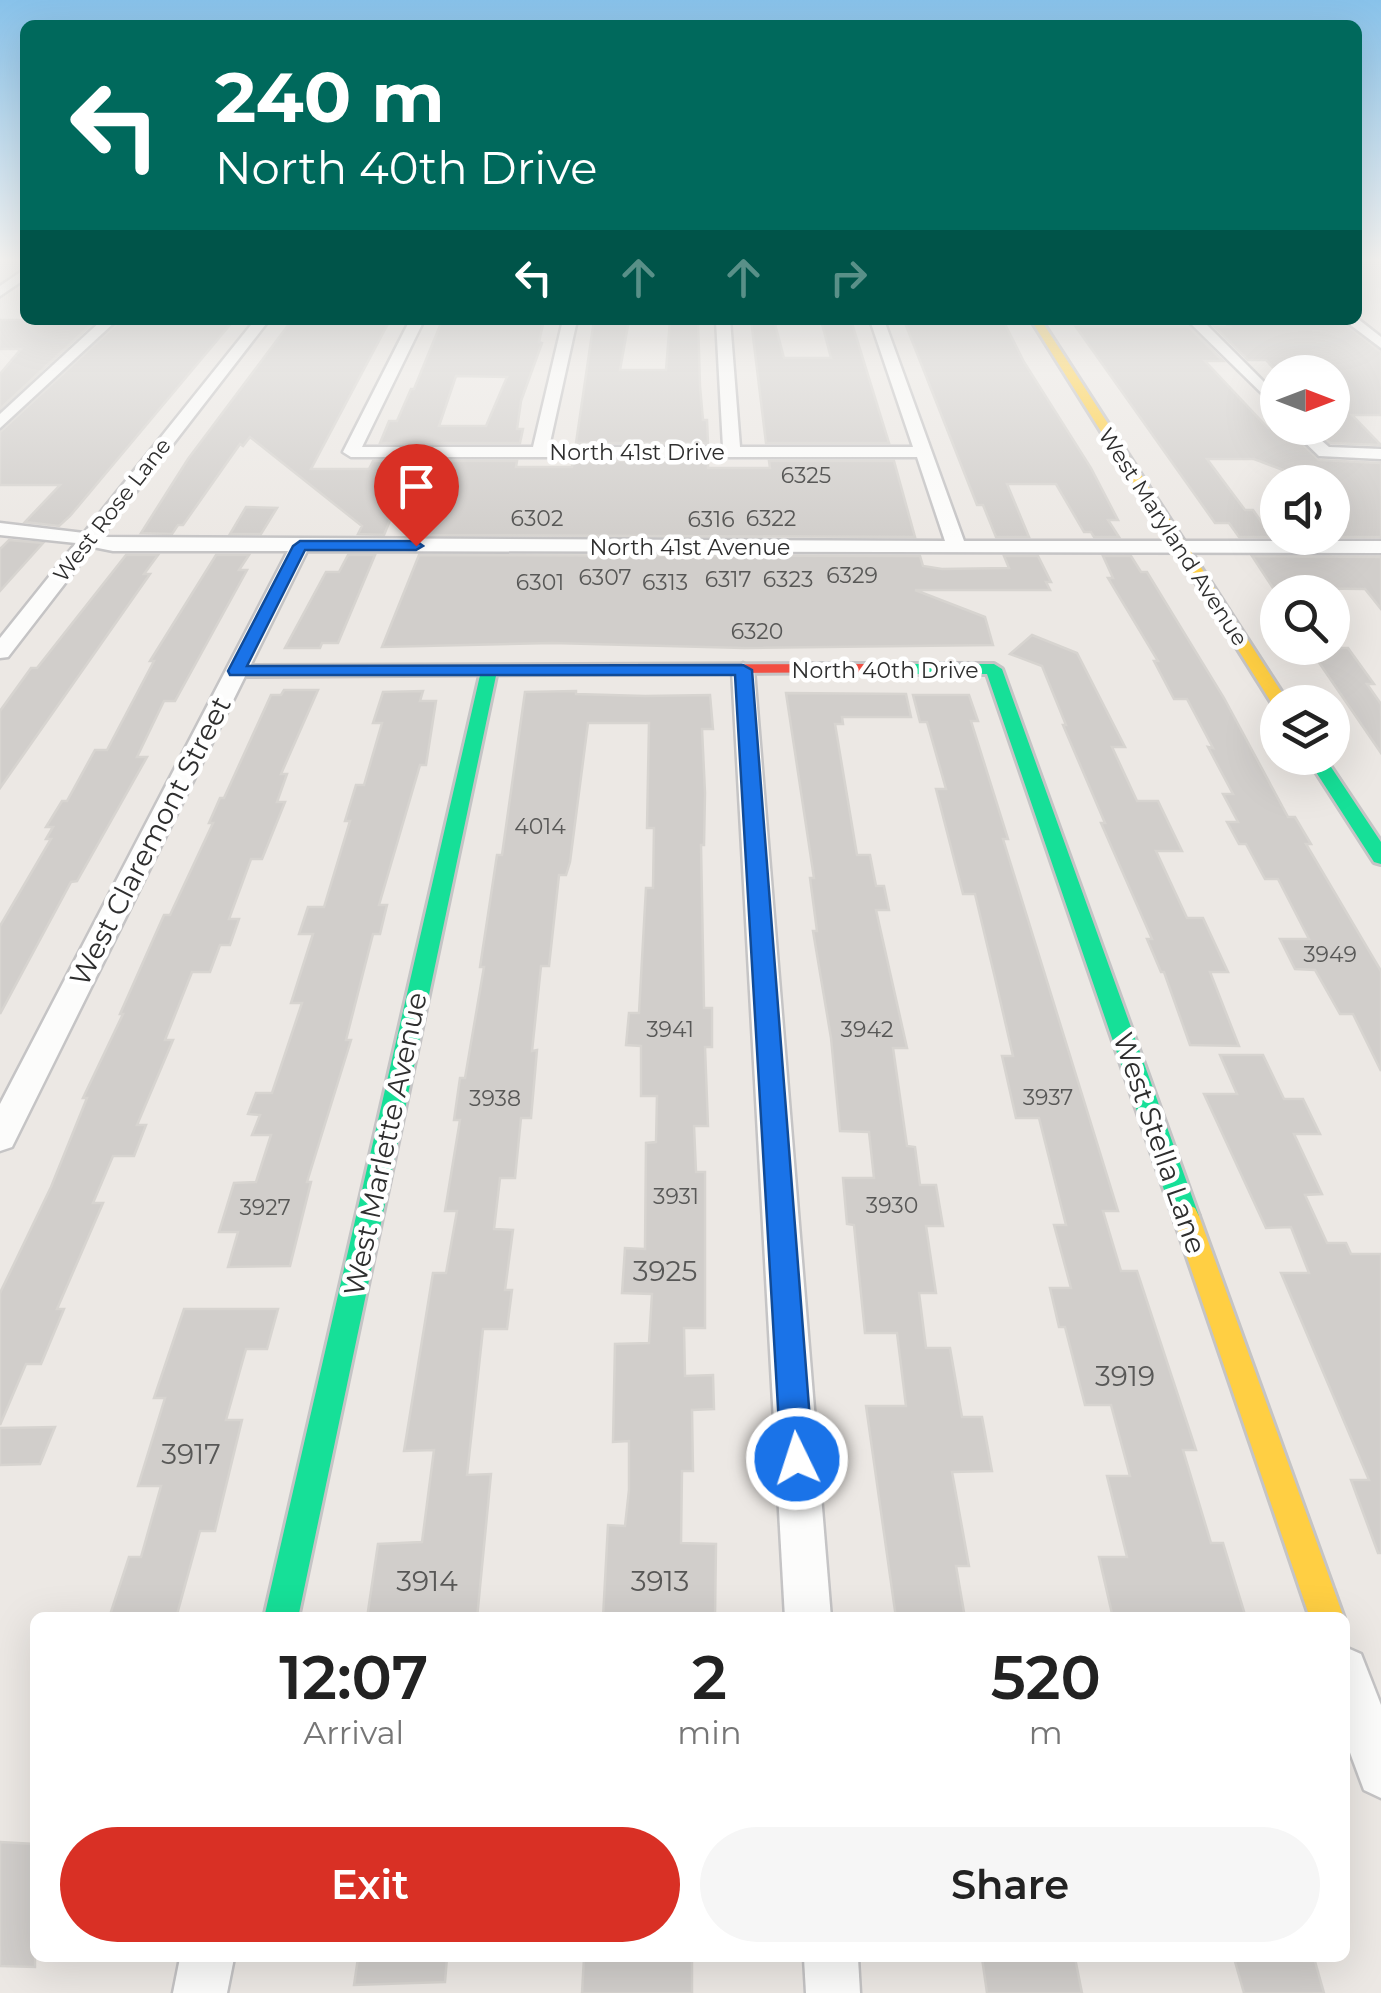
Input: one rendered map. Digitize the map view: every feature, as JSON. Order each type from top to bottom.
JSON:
[{"type":"street","points":[[0,423],[74,354]]},
{"type":"street","name":"West Rose Lane","points":[[0,652],[235,354]]},
{"type":"street","name":"North 41st Drive","points":[[400,354],[351,452],[923,452]]},
{"type":"street","points":[[540,452],[562,354]]},
{"type":"street","points":[[725,354],[732,452]]},
{"type":"street","points":[[889,354],[957,548]]},
{"type":"street","name":"West Maryland Avenue","points":[[1057,354],[1269,685]]},
{"type":"street","points":[[1228,354],[1260,387]]},
{"type":"street","points":[[1317,445],[1325,452],[1381,454]]},
{"type":"street","name":"North 41st Avenue","points":[[0,528],[49,532],[112,546],[1381,547]]},
{"type":"street","name":"West Claremont Street","points":[[0,1137],[300,546]]},
{"type":"street","name":"North 40th Drive","points":[[236,671],[994,669]]},
{"type":"street","name":"West Stella Lane","points":[[994,669],[1324,1612]]},
{"type":"street","points":[[743,670],[808,1612]]},
{"type":"street","name":"West Marlette Avenue","points":[[282,1612],[489,671]]},
{"type":"street","points":[[1327,775],[1381,857]]},
{"type":"street","points":[[1350,1684],[1381,1773]]},
{"type":"street","points":[[200,1993],[206,1962]]},
{"type":"street","points":[[831,1962],[833,1993]]},
{"type":"building","points":[[17,354],[59,354],[0,409],[0,374]]},
{"type":"building","points":[[84,354],[206,354],[59,526],[25,522],[60,485],[0,485],[0,432]]},
{"type":"building","points":[[267,354],[372,354],[311,469],[369,469],[373,461],[517,461],[516,467],[572,467],[573,461],[708,461],[708,468],[770,468],[769,461],[894,461],[915,537],[427,535],[432,521],[396,506],[384,535],[358,534],[362,526],[250,437],[243,446],[240,444],[183,525],[178,525],[172,534],[141,533],[188,459]]},
{"type":"building","points":[[428,354],[538,354],[521,401],[517,429],[523,429],[520,443],[380,443],[389,421],[397,421]],"holes":[[[456,376],[507,377],[486,426],[439,426]]]},
{"type":"building","points":[[589,354],[623,354],[620,370],[666,370],[667,354],[699,354],[708,443],[576,443]]},
{"type":"building","points":[[755,354],[831,358],[830,354],[862,354],[889,443],[766,443]]},
{"type":"building","points":[[917,354],[1020,354],[1091,468],[1118,520],[1108,520],[1119,537],[1094,537],[1091,532],[1084,532],[1056,484],[1007,484],[1029,537],[996,537],[983,505],[977,505]]},
{"type":"building","points":[[1095,354],[1216,354],[1223,361],[1205,361],[1260,419],[1260,445],[1304,445],[1319,460],[1381,463],[1381,537],[1350,537],[1350,465],[1270,465],[1254,459],[1207,459],[1245,510],[1253,510],[1260,520],[1260,537],[1239,537],[1229,523],[1215,523]]},
{"type":"building","points":[[1242,354],[1381,354],[1381,415],[1352,415],[1381,445],[1350,444],[1350,355],[1260,355],[1260,360],[1248,360]]},
{"type":"building","points":[[246,507],[277,508],[261,534],[230,534]]},
{"type":"building","points":[[9,540],[43,543],[0,591],[0,549]]},
{"type":"building","points":[[126,555],[158,555],[144,574],[150,574],[0,788],[0,711]]},
{"type":"building","points":[[216,555],[249,555],[239,570],[247,570],[175,701],[164,701],[137,757],[147,757],[77,881],[71,882],[0,1014],[0,926],[51,839],[46,839],[53,827],[46,827],[62,801],[67,801],[95,750],[107,750],[154,661],[150,661]]},
{"type":"building","points":[[348,555],[375,555],[338,643],[322,643],[320,648],[285,648],[326,572],[339,572]]},
{"type":"building","points":[[419,555],[920,556],[923,566],[942,569],[1009,568],[1004,556],[1038,556],[1051,582],[1046,582],[1050,590],[915,590],[985,617],[993,645],[744,648],[552,643],[382,647]]},
{"type":"building","points":[[1103,556],[1131,556],[1141,572],[1147,572],[1224,698],[1260,765],[1260,775],[1265,775],[1288,817],[1295,817],[1311,844],[1306,844],[1381,971],[1381,1071],[1353,1014],[1340,1014],[1315,970],[1295,969],[1280,939],[1309,939],[1278,879],[1265,879],[1246,844],[1239,844],[1227,822],[1238,822],[1223,794],[1233,794],[1208,747],[1213,748],[1187,699],[1174,699],[1154,661],[1158,661],[1108,578],[1113,578]]},
{"type":"building","points":[[1252,556],[1381,557],[1381,609],[1365,589],[1350,589],[1350,575],[1264,575]]},
{"type":"building","points":[[1032,635],[1077,653],[1125,747],[1112,747],[1137,801],[1158,801],[1182,851],[1156,851],[1187,918],[1203,918],[1228,972],[1210,972],[1239,1046],[1190,1045],[1164,972],[1147,939],[1152,939],[1101,823],[1105,823],[1042,666],[1010,654]]},
{"type":"building","points":[[1350,651],[1374,684],[1367,684],[1381,704],[1381,753],[1350,708],[1350,685],[1334,685],[1321,665],[1350,665]]},
{"type":"building","points":[[284,690],[318,690],[281,774],[287,774],[277,802],[285,802],[262,859],[251,859],[229,919],[239,919],[230,945],[220,945],[210,972],[192,972],[165,1040],[173,1040],[137,1125],[146,1125],[134,1156],[113,1156],[93,1203],[103,1203],[57,1309],[64,1309],[41,1364],[26,1364],[0,1425],[0,1293],[51,1187],[87,1098],[83,1098],[164,915],[170,915],[213,823],[209,823],[220,798],[224,798],[271,695],[281,695]]},
{"type":"building","points":[[423,691],[420,701],[436,701],[426,765],[420,765],[379,905],[387,905],[380,934],[373,934],[346,1040],[351,1040],[307,1182],[311,1182],[290,1266],[228,1267],[238,1232],[219,1232],[234,1183],[256,1182],[271,1135],[252,1135],[260,1115],[248,1114],[256,1093],[272,1093],[302,1003],[291,1003],[313,934],[299,934],[308,907],[324,907],[350,821],[345,821],[356,785],[364,785],[382,723],[373,723],[383,692]]},
{"type":"building","points":[[525,692],[710,695],[713,729],[702,729],[705,793],[701,845],[704,1008],[712,1008],[712,1047],[705,1047],[708,1126],[694,1126],[696,1172],[705,1172],[705,1328],[684,1328],[685,1376],[713,1375],[714,1409],[692,1410],[693,1471],[682,1471],[681,1543],[716,1544],[715,1612],[603,1612],[608,1525],[625,1526],[629,1490],[629,1441],[613,1442],[615,1344],[649,1343],[652,1294],[622,1293],[625,1248],[645,1249],[646,1143],[656,1142],[657,1096],[641,1096],[641,1046],[626,1045],[629,1013],[639,1013],[646,888],[653,888],[654,828],[647,828],[649,723],[588,723],[570,862],[566,875],[559,875],[549,966],[541,966],[532,1051],[537,1050],[531,1118],[521,1118],[515,1178],[500,1178],[494,1229],[513,1230],[505,1290],[512,1290],[507,1329],[483,1329],[467,1475],[491,1474],[478,1612],[368,1612],[378,1544],[422,1542],[434,1450],[404,1451],[433,1273],[446,1273],[457,1211],[445,1211],[460,1120],[454,1120],[484,967],[480,967],[497,855],[502,855]]},
{"type":"building","points":[[786,693],[906,694],[911,717],[842,717],[843,724],[835,724],[857,855],[870,855],[876,886],[884,886],[889,910],[876,910],[907,1048],[893,1048],[907,1146],[915,1147],[920,1185],[936,1185],[943,1226],[926,1226],[936,1293],[919,1293],[926,1348],[950,1348],[962,1417],[982,1417],[992,1471],[952,1472],[969,1566],[956,1566],[964,1612],[895,1612],[866,1406],[906,1406],[897,1333],[865,1333],[854,1225],[847,1224],[843,1178],[874,1178],[869,1132],[840,1131],[831,1038],[813,931],[817,931],[810,878],[814,878]]},
{"type":"building","points":[[913,695],[969,695],[978,721],[971,721],[1008,839],[1003,839],[1118,1211],[1103,1211],[1121,1271],[1137,1271],[1196,1450],[1183,1450],[1211,1543],[1223,1543],[1244,1612],[1112,1612],[1099,1557],[1127,1557],[1107,1476],[1130,1476],[1111,1405],[1085,1405],[1065,1327],[1059,1327],[1050,1288],[1071,1288],[1054,1225],[1066,1225],[1039,1118],[1016,1118],[1002,1056],[1013,1056],[975,894],[963,894],[936,789],[946,789],[927,722],[920,722]]},
{"type":"building","points":[[1220,1055],[1263,1055],[1284,1099],[1303,1099],[1320,1134],[1294,1134],[1322,1194],[1305,1195],[1327,1243],[1346,1243],[1351,1254],[1381,1254],[1381,1553],[1351,1480],[1369,1480],[1281,1273],[1309,1273],[1291,1227],[1266,1228],[1204,1094],[1237,1094]]},
{"type":"building","points":[[184,1309],[278,1309],[267,1349],[246,1349],[226,1420],[242,1420],[215,1531],[200,1531],[178,1612],[111,1612],[129,1557],[141,1557],[161,1486],[138,1486],[165,1398],[154,1398]]},
{"type":"building","points":[[55,1427],[40,1464],[0,1465],[0,1428]]},
{"type":"building","points":[[0,1842],[30,1844],[30,1962],[35,1962],[35,1967],[0,1966]]},
{"type":"building","points":[[357,1962],[447,1962],[445,1982],[354,1985]]},
{"type":"building","points":[[584,1962],[692,1962],[692,1993],[582,1993]]},
{"type":"building","points":[[983,1962],[1076,1962],[1082,1993],[987,1993]]},
{"type":"building","points":[[1235,1962],[1315,1962],[1324,1993],[1244,1993]]},
{"type":"traffic: fast","points":[[879,669],[994,669],[1186,1216]]},
{"type":"traffic: fast","points":[[282,1612],[489,671]]},
{"type":"traffic: fast","points":[[1327,775],[1381,857]]},
{"type":"traffic: slow","points":[[1058,354],[1269,685]]},
{"type":"traffic: slow","points":[[1186,1216],[1325,1612]]},
{"type":"traffic: jam","points":[[236,671],[879,669]]},
{"type":"route","points":[[416,546],[300,546],[236,671],[743,670],[797,1459]]}]
